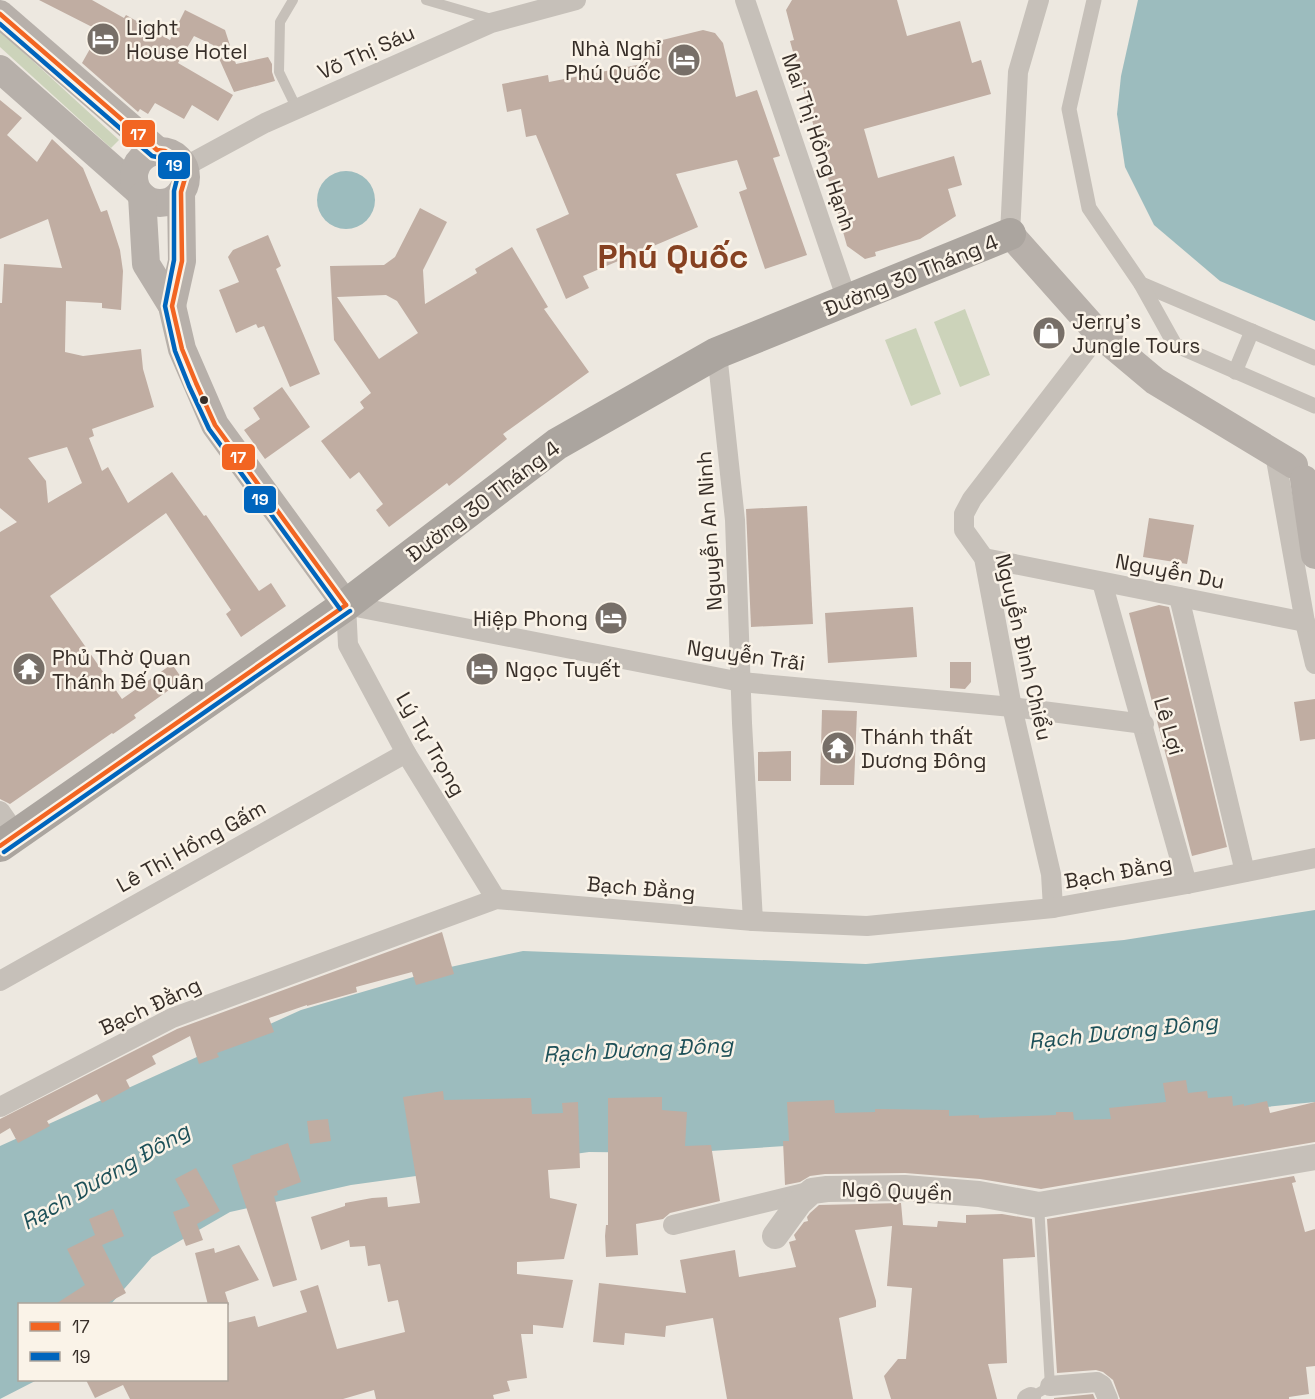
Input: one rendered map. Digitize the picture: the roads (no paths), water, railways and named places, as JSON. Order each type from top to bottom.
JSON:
[{"type":"main road","points":[[0,14],[157,150],[173,154],[183,179],[182,261],[172,306]]},
{"type":"main road","points":[[0,69],[149,201],[166,202],[174,198],[183,179]]},
{"type":"main road","points":[[157,150],[149,152],[136,164],[134,181],[139,193],[146,264],[172,306],[182,349],[214,425],[346,605]]},
{"type":"main road","name":"Đường 30 Tháng 4","points":[[6,830],[346,605],[557,444],[717,353],[1010,234]]},
{"type":"main road","points":[[1010,234],[1100,334],[1155,381],[1300,469],[1313,542]]},
{"type":"street","name":"Võ Thị Sáu","points":[[183,179],[265,123],[499,21],[576,0]]},
{"type":"street","name":"Mai Thị Hồng Hạnh","points":[[745,0],[847,300]]},
{"type":"street","points":[[1010,234],[1018,72],[1039,0]]},
{"type":"street","points":[[1094,0],[1069,109],[1089,208],[1141,284],[1175,345],[1315,406]]},
{"type":"street","points":[[1141,284],[1315,358]]},
{"type":"street","points":[[1235,372],[1252,331]]},
{"type":"street","name":"Nguyễn Đình Chiểu","points":[[1053,908],[1051,874],[1012,707],[984,558],[964,530],[964,514],[972,499],[1100,334]]},
{"type":"street","name":"Nguyễn An Ninh","points":[[717,353],[735,520],[753,921]]},
{"type":"street","points":[[1300,469],[1305,622],[1315,664]]},
{"type":"street","name":"Nguyễn Du","points":[[984,558],[1305,622]]},
{"type":"street","name":"Lê Lợi","points":[[1102,582],[1144,724],[1187,884]]},
{"type":"street","name":"Lê Lợi","points":[[1179,597],[1245,872]]},
{"type":"street","name":"Nguyễn Trãi","points":[[346,605],[741,682],[1012,707],[1144,724]]},
{"type":"street","name":"Lý Tự Trọng","points":[[346,605],[348,645],[406,753],[496,900]]},
{"type":"street","name":"Lê Thị Hồng Gấm","points":[[0,981],[406,753]]},
{"type":"street","name":"Bạch Đằng","points":[[0,1107],[172,1018],[496,900],[753,921],[867,926],[1053,908],[1315,858]]},
{"type":"street","name":"Ngô Quyền","points":[[776,1236],[799,1203],[812,1191],[905,1188],[978,1194],[1039,1205],[1315,1157]]},
{"type":"street","points":[[673,1225],[812,1191]]},
{"type":"street","points":[[1050,1386],[1097,1382],[1102,1385],[1108,1399]]},
{"type":"lane","points":[[293,0],[280,22],[279,72],[297,109]]},
{"type":"lane","points":[[426,0],[499,21]]},
{"type":"lane","points":[[1029,1398],[1050,1386],[1039,1205]]},
{"type":"water","points":[[1138,0],[1315,0],[1315,321],[1220,281],[1154,225],[1125,167],[1117,114],[1121,76]]},
{"type":"water","points":[[346,171],[362,176],[370,184],[375,200],[370,216],[362,224],[346,229],[330,224],[322,216],[317,200],[322,184],[330,176]]},
{"type":"water","name":"Rạch Dương Đông","points":[[1315,910],[1315,1102],[1061,1128],[680,1153],[589,1152],[351,1185],[230,1212],[152,1257],[112,1303],[18,1303],[18,1381],[35,1381],[0,1399],[0,1146],[301,1010],[437,970],[523,951],[866,964],[1124,940]]},
{"type":"place","name":"Light House Hotel","points":[[103,39]]},
{"type":"place","name":"Nhà Nghỉ Phú Quốc","points":[[684,60]]},
{"type":"place","name":"Jerry's Jungle Tours","points":[[1049,333]]},
{"type":"place","name":"Hiệp Phong","points":[[611,618]]},
{"type":"place","name":"Phủ Thờ Quan Thánh Đế Quân","points":[[29,669]]},
{"type":"place","name":"Ngọc Tuyết","points":[[482,669]]},
{"type":"place","name":"Thánh thất Dương Đông","points":[[838,748]]},
{"type":"district","name":"Phú Quốc","points":[[673,257]]}]
